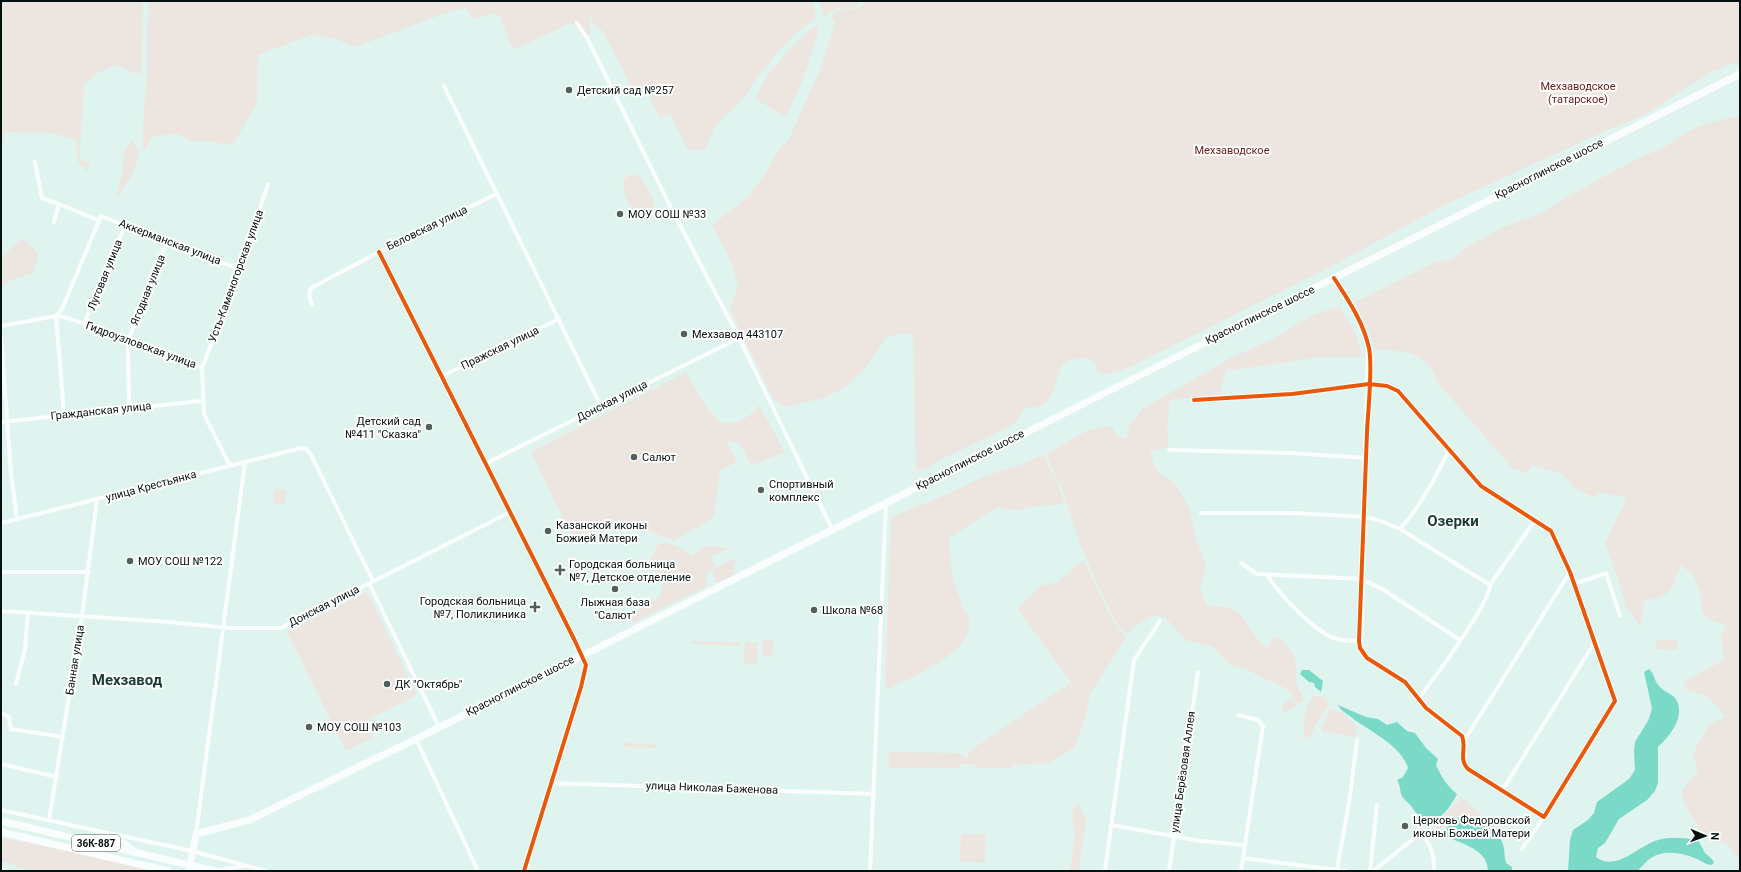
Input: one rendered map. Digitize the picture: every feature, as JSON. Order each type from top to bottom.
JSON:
[{"type":"main road","name":"Красноглинское шоссе","points":[[196,834],[232,826],[249,820],[416,739],[1740,74]]},
{"type":"main road","name":"36К-887","points":[[1,821],[139,853],[189,868],[215,871]]},
{"type":"main road","name":"36К-887","points":[[1,832],[162,871]]},
{"type":"main road","points":[[189,868],[196,834]]},
{"type":"street","points":[[577,23],[586,38],[688,243],[739,338],[832,529]]},
{"type":"street","points":[[444,86],[601,406]]},
{"type":"street","points":[[35,162],[42,198],[98,220],[62,309],[56,316],[64,414]]},
{"type":"street","name":"Усть-Каменогорская улица","points":[[202,368],[240,268],[268,184]]},
{"type":"street","name":"Беловская улица","points":[[312,305],[309,295],[311,288],[379,252],[496,194]]},
{"type":"street","points":[[54,222],[58,204]]},
{"type":"street","name":"Аккерманская улица","points":[[98,220],[101,216],[166,243],[240,268]]},
{"type":"street","name":"Луговая улица","points":[[84,324],[125,225]]},
{"type":"street","name":"Ягодная улица","points":[[129,408],[128,341],[166,243]]},
{"type":"street","points":[[379,252],[586,665],[585,674],[524,871]]},
{"type":"street","points":[[1334,278],[1354,308],[1366,336],[1370,350],[1361,579],[1360,648],[1367,658],[1399,677],[1410,687],[1426,708],[1458,732],[1464,742],[1464,763],[1468,769],[1544,818]]},
{"type":"street","name":"Гидроузловская улица","points":[[1,326],[56,316],[68,318],[202,368],[202,401],[204,414],[230,466]]},
{"type":"street","name":"Пражская улица","points":[[442,376],[559,319]]},
{"type":"street","points":[[1,336],[11,473],[17,518]]},
{"type":"street","name":"Донская улица","points":[[485,464],[739,338]]},
{"type":"street","points":[[1194,400],[1292,394],[1369,384],[1387,386],[1398,391],[1481,486],[1551,531],[1570,572],[1615,699],[1615,703],[1544,818],[1522,849]]},
{"type":"street","name":"Гражданская улица","points":[[1,422],[64,414],[202,401]]},
{"type":"street","name":"улица Крестьянка","points":[[1,523],[301,448],[306,449],[311,455],[371,582]]},
{"type":"street","points":[[1169,450],[1291,453],[1366,458]]},
{"type":"street","points":[[1400,529],[1408,520],[1435,478],[1449,450]]},
{"type":"street","points":[[196,834],[245,462]]},
{"type":"street","name":"Банная улица","points":[[49,820],[89,572],[97,500]]},
{"type":"street","points":[[870,871],[886,503]]},
{"type":"street","name":"Донская улица","points":[[1,611],[224,628],[281,628],[510,512]]},
{"type":"street","points":[[1201,512],[1293,513],[1364,517],[1378,520],[1400,529],[1490,585]]},
{"type":"street","points":[[1418,698],[1460,640],[1486,598],[1490,585],[1535,520]]},
{"type":"street","points":[[1240,563],[1257,574],[1361,579],[1382,589],[1460,640]]},
{"type":"street","points":[[1,572],[89,572]]},
{"type":"street","points":[[1464,742],[1570,572]]},
{"type":"street","points":[[1574,584],[1606,573],[1620,616]]},
{"type":"street","points":[[1267,575],[1284,599],[1325,634],[1346,642],[1359,641]]},
{"type":"street","points":[[371,582],[439,727]]},
{"type":"street","points":[[16,684],[25,649],[28,613]]},
{"type":"street","points":[[1105,871],[1134,660],[1160,621]]},
{"type":"street","points":[[1502,791],[1595,642]]},
{"type":"street","name":"улица Берёзовая Аллея","points":[[1169,871],[1198,672]]},
{"type":"street","points":[[1,712],[9,717],[11,729],[63,737]]},
{"type":"street","points":[[1238,715],[1258,720],[1263,726],[1241,871]]},
{"type":"street","points":[[416,739],[478,871]]},
{"type":"street","points":[[1337,870],[1350,796],[1356,740]]},
{"type":"street","points":[[1,764],[57,777]]},
{"type":"street","name":"улица Николая Баженова","points":[[550,783],[874,794]]},
{"type":"street","points":[[1372,871],[1377,805]]},
{"type":"street","points":[[1,810],[192,851],[266,871]]},
{"type":"street","points":[[1112,825],[1174,836],[1244,845]]},
{"type":"street","points":[[114,835],[139,853]]},
{"type":"street","points":[[1372,871],[1418,835],[1423,837],[1434,855],[1434,871]]},
{"type":"street","points":[[1243,858],[1346,871]]},
{"type":"street","points":[[215,871],[246,866]]},
{"type":"street","points":[[1310,866],[1310,871]]},
{"type":"street","points":[[1,870],[6,871]]},
{"type":"green space","points":[[1,1],[143,1],[141,74],[116,65],[97,73],[84,85],[80,156],[82,160],[90,164],[87,171],[78,162],[75,140],[53,133],[5,132],[1,149]]},
{"type":"green space","points":[[149,1],[813,1],[816,18],[796,33],[782,47],[752,84],[747,95],[715,126],[705,150],[688,150],[670,114],[660,118],[646,91],[636,95],[602,30],[597,29],[590,16],[589,36],[571,23],[515,49],[511,45],[500,16],[493,14],[472,19],[466,8],[443,14],[355,47],[333,38],[311,35],[258,55],[257,104],[235,141],[229,145],[209,141],[190,141],[178,134],[153,136],[143,152]]},
{"type":"green space","points":[[819,1],[861,1],[857,7],[846,9],[838,7],[824,17]]},
{"type":"green space","points":[[868,1],[1740,1],[1740,63],[1729,64],[1713,71],[1644,115],[1444,205],[1319,273],[1121,371],[1104,374],[1096,371],[1096,363],[1092,360],[1084,358],[1063,363],[1048,401],[1035,407],[1025,407],[1014,424],[944,458],[930,467],[916,471],[913,334],[897,334],[886,338],[869,364],[846,387],[824,398],[785,407],[774,400],[730,310],[738,286],[731,262],[712,225],[748,197],[765,174],[779,149],[789,139],[820,70],[835,23],[830,16],[837,11],[859,8]]},
{"type":"green space","points":[[814,26],[819,26],[813,50],[801,84],[786,117],[755,99],[766,78],[780,60]]},
{"type":"green space","points":[[1740,115],[1740,856],[1734,855],[1729,846],[1699,829],[1684,803],[1682,789],[1698,771],[1693,755],[1697,745],[1710,724],[1725,717],[1709,697],[1687,690],[1683,682],[1724,660],[1721,634],[1727,626],[1707,619],[1702,612],[1700,592],[1693,575],[1681,565],[1672,587],[1666,594],[1644,601],[1641,627],[1626,607],[1605,543],[1627,498],[1600,492],[1594,497],[1575,489],[1560,473],[1532,466],[1527,473],[1512,468],[1437,382],[1428,364],[1414,355],[1405,352],[1376,350],[1355,302],[1433,263],[1453,259],[1464,249],[1503,227],[1535,216],[1599,179],[1641,157],[1661,149],[1685,133],[1701,125]]},
{"type":"green space","points":[[133,141],[139,151],[138,159],[131,177],[116,199],[123,170],[124,151]]},
{"type":"green space","points":[[632,174],[641,177],[653,199],[654,208],[648,214],[637,212],[632,208],[625,196],[623,183],[625,178]]},
{"type":"green space","points":[[22,238],[39,253],[33,273],[9,281],[1,286],[1,258]]},
{"type":"green space","points":[[1340,306],[1354,331],[1363,357],[1320,357],[1226,371],[1219,395],[1170,400],[1167,428],[1169,446],[1150,452],[1156,470],[1176,484],[1190,510],[1196,539],[1206,565],[1200,588],[1207,606],[1227,607],[1237,612],[1242,616],[1262,644],[1267,648],[1272,640],[1277,637],[1282,639],[1295,657],[1296,682],[1303,698],[1302,703],[1296,702],[1290,692],[1283,687],[1245,669],[1231,666],[1212,646],[1185,640],[1165,617],[1154,615],[1134,627],[1128,634],[1121,629],[1114,620],[1079,542],[1062,488],[1046,454],[1085,432],[1102,427],[1112,427],[1116,435],[1126,439],[1129,426],[1142,409],[1234,356],[1267,342],[1315,314]]},
{"type":"green space","name":"Салют","points":[[686,372],[710,412],[722,422],[731,423],[738,421],[753,413],[759,405],[785,453],[751,465],[741,444],[726,441],[737,462],[720,470],[714,517],[674,541],[619,519],[573,539],[531,452]]},
{"type":"green space","points":[[1043,455],[1058,483],[1064,504],[1029,507],[1020,511],[998,507],[949,538],[950,560],[953,576],[963,608],[968,615],[969,628],[964,640],[954,651],[940,662],[910,679],[885,690],[891,517],[943,496],[983,477],[1022,464]]},
{"type":"green space","points":[[275,489],[286,490],[284,504],[273,503]]},
{"type":"green space","points":[[659,543],[673,545],[692,556],[704,546],[731,548],[710,557],[716,567],[734,559],[736,563],[733,570],[734,575],[716,583],[712,570],[706,574],[706,587],[635,622],[628,619],[660,596],[663,583],[657,571],[644,571]]},
{"type":"green space","points":[[1084,560],[1112,620],[1126,638],[1091,692],[1084,722],[1074,748],[1048,763],[1011,765],[1010,768],[978,768],[975,764],[960,764],[959,768],[889,768],[889,752],[958,753],[968,759],[968,752],[1071,683],[1018,609],[1040,586],[1057,582]]},
{"type":"green space","points":[[367,592],[417,695],[365,721],[374,737],[346,751],[287,632]]},
{"type":"green space","points":[[763,640],[773,641],[772,657],[762,656]]},
{"type":"green space","points":[[1657,640],[1677,640],[1677,650],[1656,649]]},
{"type":"green space","points":[[691,641],[741,642],[741,646],[691,644]]},
{"type":"green space","points":[[745,642],[758,643],[757,665],[744,664]]},
{"type":"green space","points":[[1314,696],[1323,697],[1329,703],[1308,739],[1304,737],[1305,715],[1310,700]]},
{"type":"green space","points":[[1291,699],[1298,705],[1284,713],[1282,705]]},
{"type":"green space","points":[[1330,709],[1341,712],[1358,727],[1355,737],[1328,732],[1322,733],[1321,729]]},
{"type":"green space","points":[[624,743],[656,744],[656,748],[624,747]]},
{"type":"green space","points":[[1463,798],[1481,815],[1492,818],[1498,834],[1476,823],[1457,819],[1452,820],[1448,826],[1436,830],[1437,823],[1457,802]]},
{"type":"green space","points":[[1079,804],[1086,819],[1079,871],[1070,871],[1075,835],[1072,816],[1075,805]]},
{"type":"green space","points":[[961,834],[986,834],[985,863],[960,862]]},
{"type":"green space","points":[[3,838],[166,871],[33,871],[1,861]]},
{"type":"shaded area","points":[[1649,669],[1658,685],[1675,698],[1679,711],[1678,718],[1672,731],[1658,747],[1658,783],[1655,791],[1647,800],[1619,819],[1605,843],[1598,848],[1596,857],[1603,861],[1611,862],[1626,857],[1660,839],[1682,838],[1698,840],[1705,853],[1714,863],[1709,865],[1686,855],[1668,853],[1656,855],[1647,861],[1637,871],[1568,871],[1570,840],[1573,830],[1588,820],[1594,813],[1597,802],[1629,779],[1635,770],[1635,742],[1649,719],[1652,708],[1644,672]]},
{"type":"shaded area","points":[[1302,670],[1309,670],[1323,681],[1321,692],[1315,687],[1314,683],[1309,682],[1300,674]]},
{"type":"shaded area","points":[[1338,705],[1366,717],[1378,719],[1387,725],[1397,722],[1407,731],[1415,733],[1426,748],[1438,759],[1436,765],[1440,773],[1447,784],[1457,794],[1448,809],[1442,815],[1437,819],[1431,820],[1424,819],[1418,814],[1401,794],[1397,780],[1403,777],[1408,768],[1399,752],[1384,739],[1344,712]]},
{"type":"shaded area","points":[[1458,818],[1484,826],[1496,833],[1503,844],[1506,863],[1512,867],[1512,871],[1488,871],[1484,858],[1479,853],[1467,845],[1447,837],[1446,830],[1452,819]]},
{"type":"cycle path","points":[[379,252],[586,665],[581,687],[524,871]]},
{"type":"cycle path","points":[[1194,400],[1292,394],[1369,384],[1387,386],[1398,391],[1481,486],[1551,531],[1570,572],[1615,701],[1544,817],[1468,769],[1465,765],[1463,757],[1464,744],[1462,736],[1426,708],[1405,682],[1367,658],[1360,648],[1359,641],[1370,389],[1370,377],[1370,356],[1366,338],[1359,320],[1334,278]]},
{"type":"place","name":"Детский сад №257","points":[[569,90]]},
{"type":"place","name":"МОУ СОШ №33","points":[[620,214]]},
{"type":"place","name":"Мехзавод 443107","points":[[684,334]]},
{"type":"place","name":"Детский сад №411 \"Сказка\"","points":[[429,427]]},
{"type":"place","name":"Салют","points":[[634,457]]},
{"type":"place","name":"Спортивный комплекс","points":[[761,490]]},
{"type":"place","name":"Казанской иконы Божией Матери","points":[[548,531]]},
{"type":"place","name":"МОУ СОШ №122","points":[[130,561]]},
{"type":"place","name":"Городская больница №7, Детское отделение","points":[[560,570]]},
{"type":"place","name":"Лыжная база \"Салют\"","points":[[615,589]]},
{"type":"place","name":"Городская больница №7, Поликлиника","points":[[535,607]]},
{"type":"place","name":"Школа №68","points":[[814,610]]},
{"type":"place","name":"ДК \"Октябрь\"","points":[[387,684]]},
{"type":"place","name":"МОУ СОШ №103","points":[[309,727]]},
{"type":"place","name":"Церковь Федоровской иконы Божьей Матери","points":[[1405,826]]},
{"type":"district","name":"Озерки","points":[[1453,521]]},
{"type":"district","name":"Мехзавод","points":[[127,680]]},
{"type":"park label","name":"Мехзаводское (татарское)","points":[[1578,92]]},
{"type":"park label","name":"Мехзаводское","points":[[1232,150]]}]
